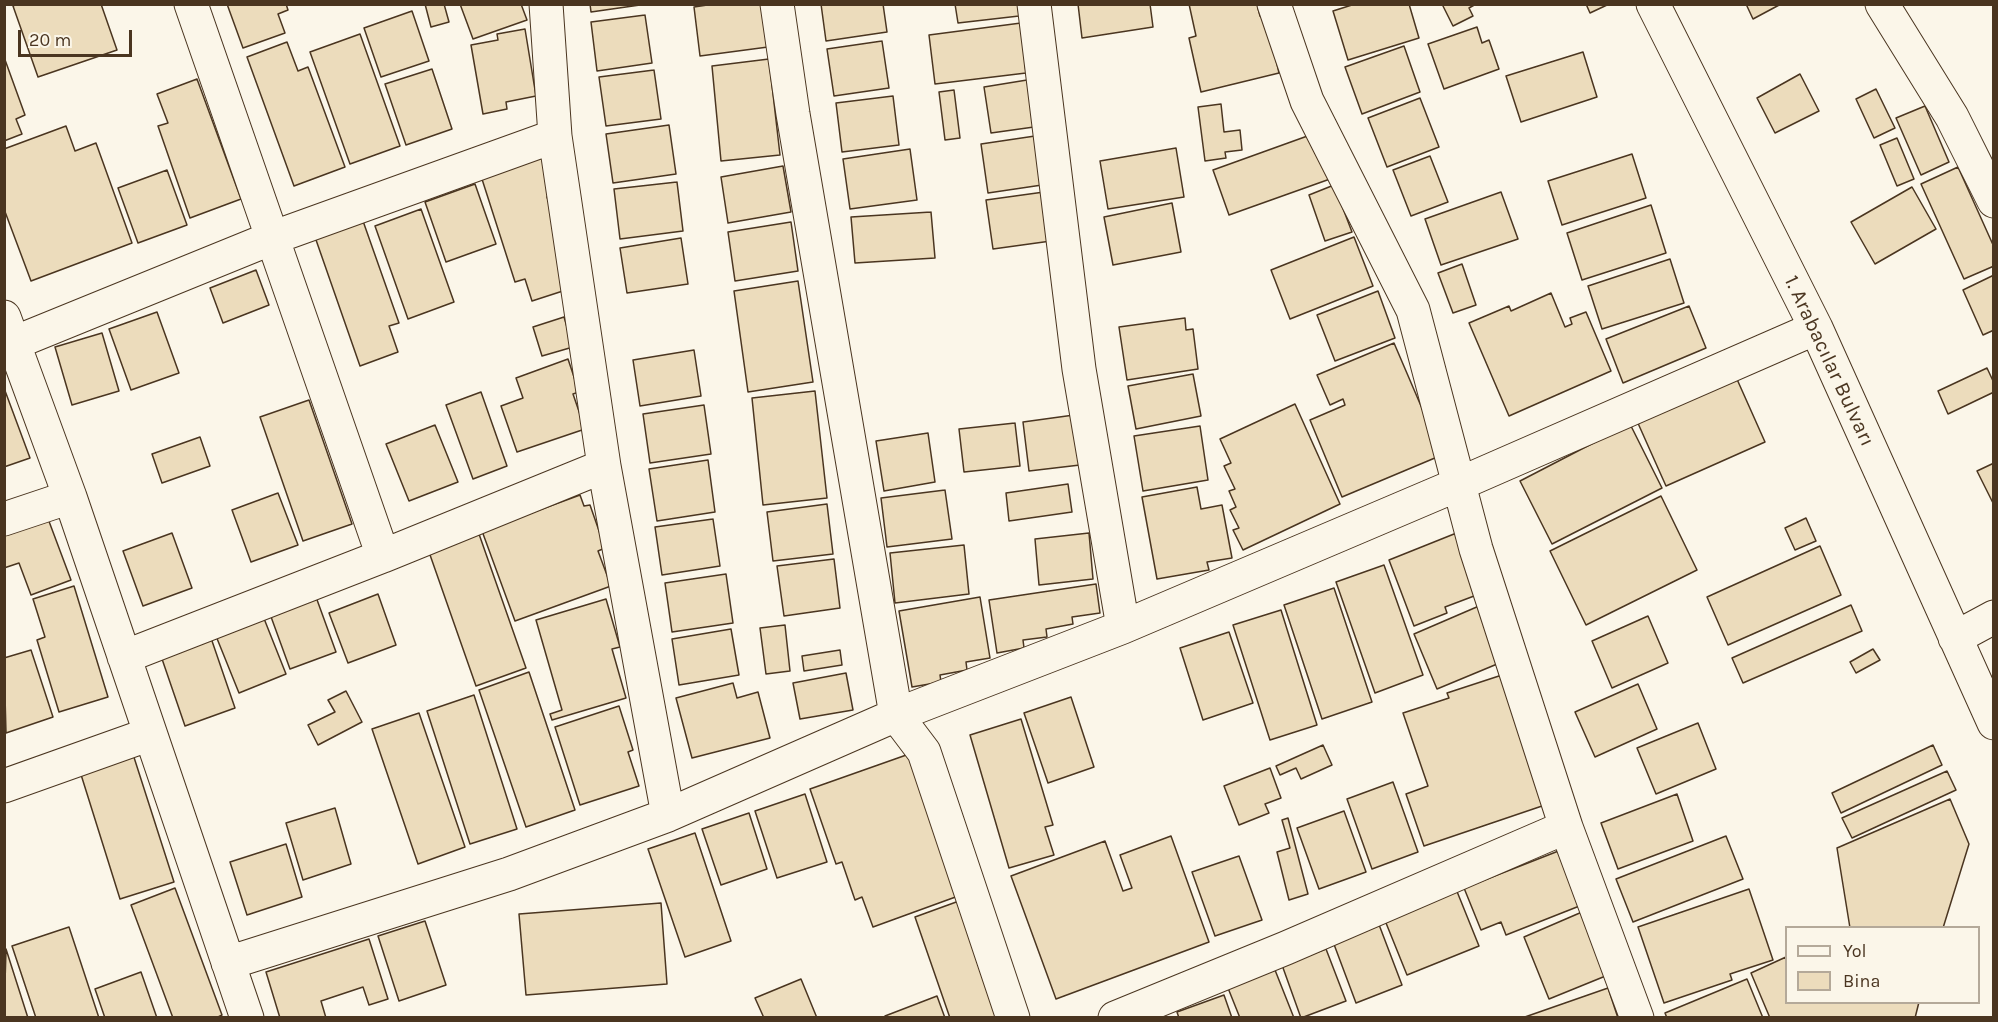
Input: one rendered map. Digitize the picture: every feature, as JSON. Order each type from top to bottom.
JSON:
[{"type":"street","points":[[191,4],[383,556]]},
{"type":"street","points":[[546,4],[555,136],[604,466],[668,816]]},
{"type":"street","points":[[777,4],[795,126],[896,715],[924,752],[1013,1017]]},
{"type":"street","points":[[1034,4],[1079,369],[1123,627]]},
{"type":"street","points":[[1274,4],[1307,101],[1413,310],[1476,549],[1566,827],[1637,1017]]},
{"type":"street","name":"1. Arabacılar Bulvarı","points":[[1653,4],[1816,328],[1994,723]]},
{"type":"street","points":[[1882,4],[1952,117],[1994,201]]},
{"type":"street","points":[[247,1017],[70,497],[9,330],[555,136]]},
{"type":"street","points":[[228,963],[509,874],[668,816],[896,715],[1123,627],[1459,484],[1816,328]]},
{"type":"street","points":[[124,657],[383,556],[604,466]]},
{"type":"street","points":[[4,519],[70,497]]},
{"type":"street","points":[[1955,638],[1994,617]]},
{"type":"street","points":[[4,786],[150,734]]},
{"type":"street","points":[[1115,1017],[1286,948],[1566,827]]},
{"type":"building","points":[[17,4],[101,4],[117,50],[38,77],[13,6]]},
{"type":"building","points":[[227,4],[286,4],[288,10],[278,14],[285,33],[243,48]]},
{"type":"building","points":[[425,4],[444,4],[449,22],[431,27]]},
{"type":"building","points":[[460,4],[521,4],[527,20],[473,39]]},
{"type":"building","points":[[590,4],[640,4],[640,5],[591,12]]},
{"type":"building","points":[[714,4],[762,4],[768,47],[700,56],[694,7]]},
{"type":"building","points":[[821,4],[883,4],[887,32],[826,41]]},
{"type":"building","points":[[955,4],[1018,4],[1019,16],[958,23]]},
{"type":"building","points":[[1078,4],[1150,4],[1153,27],[1082,38]]},
{"type":"building","points":[[1189,4],[1257,4],[1260,16],[1266,15],[1279,73],[1201,92],[1189,38],[1196,36]]},
{"type":"building","points":[[1355,4],[1409,4],[1419,38],[1348,60],[1333,11]]},
{"type":"building","points":[[1442,4],[1476,4],[1469,8],[1473,16],[1453,26]]},
{"type":"building","points":[[1586,4],[1607,4],[1607,5],[1590,13]]},
{"type":"building","points":[[1746,4],[1781,4],[1753,19]]},
{"type":"building","points":[[412,11],[429,61],[381,77],[364,28]]},
{"type":"building","points":[[645,15],[652,63],[597,71],[591,22]]},
{"type":"building","points":[[1021,23],[1026,73],[935,84],[929,35]]},
{"type":"building","points":[[1477,27],[1482,43],[1489,40],[1499,69],[1444,89],[1428,44]]},
{"type":"building","points":[[525,29],[536,96],[506,102],[507,109],[483,114],[471,45],[498,40],[497,34]]},
{"type":"building","points":[[360,34],[400,146],[350,164],[310,52]]},
{"type":"building","points":[[882,41],[889,88],[834,96],[827,49]]},
{"type":"building","points":[[287,42],[298,71],[308,67],[345,167],[294,186],[247,57]]},
{"type":"building","points":[[1404,46],[1420,92],[1362,114],[1345,67]]},
{"type":"building","points":[[1583,52],[1597,97],[1521,122],[1506,76]]},
{"type":"building","points":[[4,57],[25,115],[16,119],[22,134],[4,141]]},
{"type":"building","points":[[769,59],[780,155],[721,161],[712,66]]},
{"type":"building","points":[[432,69],[452,129],[406,145],[385,84]]},
{"type":"building","points":[[654,70],[661,119],[606,126],[599,77]]},
{"type":"building","points":[[1800,74],[1819,111],[1775,133],[1757,98]]},
{"type":"building","points":[[197,79],[241,199],[190,218],[158,126],[168,123],[157,94]]},
{"type":"building","points":[[1027,80],[1034,127],[991,133],[984,87]]},
{"type":"building","points":[[1876,89],[1895,128],[1874,138],[1856,99]]},
{"type":"building","points":[[954,90],[960,138],[945,140],[939,92]]},
{"type":"building","points":[[893,96],[899,145],[842,152],[836,103]]},
{"type":"building","points":[[1420,98],[1439,147],[1387,167],[1368,118]]},
{"type":"building","points":[[1221,104],[1224,132],[1240,130],[1242,150],[1225,152],[1226,158],[1205,161],[1198,107]]},
{"type":"building","points":[[1925,106],[1949,162],[1921,175],[1896,118]]},
{"type":"building","points":[[669,125],[676,174],[613,183],[606,134]]},
{"type":"building","points":[[66,126],[75,151],[96,143],[132,243],[31,281],[4,209],[4,149]]},
{"type":"building","points":[[1313,134],[1330,179],[1229,215],[1213,170]]},
{"type":"building","points":[[1035,136],[1042,185],[988,193],[981,144]]},
{"type":"building","points":[[1897,138],[1914,179],[1897,186],[1880,145]]},
{"type":"building","points":[[1176,148],[1184,197],[1108,209],[1100,161]]},
{"type":"building","points":[[910,149],[917,200],[850,209],[843,159]]},
{"type":"building","points":[[1632,154],[1646,198],[1562,225],[1548,181]]},
{"type":"building","points":[[542,156],[555,194],[547,197],[563,245],[569,289],[532,301],[525,279],[515,282],[481,176]]},
{"type":"building","points":[[1430,156],[1448,202],[1411,216],[1393,170]]},
{"type":"building","points":[[783,166],[791,212],[728,223],[721,177]]},
{"type":"building","points":[[1958,167],[1994,247],[1994,266],[1964,279],[1921,184]]},
{"type":"building","points":[[167,170],[187,225],[138,243],[118,188]]},
{"type":"building","points":[[677,182],[683,231],[620,239],[614,189]]},
{"type":"building","points":[[475,184],[496,244],[446,262],[425,202]]},
{"type":"building","points":[[1334,185],[1352,232],[1325,241],[1309,195]]},
{"type":"building","points":[[1912,187],[1936,229],[1875,264],[1851,222]]},
{"type":"building","points":[[1044,192],[1051,241],[993,249],[986,200]]},
{"type":"building","points":[[1501,192],[1518,239],[1441,265],[1425,219]]},
{"type":"building","points":[[1172,203],[1181,252],[1113,265],[1104,217]]},
{"type":"building","points":[[1651,205],[1666,253],[1582,280],[1567,233]]},
{"type":"building","points":[[421,209],[454,302],[408,319],[375,226]]},
{"type":"building","points":[[931,212],[935,258],[855,263],[851,217]]},
{"type":"building","points":[[363,221],[399,323],[389,326],[398,352],[360,366],[315,237]]},
{"type":"building","points":[[791,222],[798,271],[735,281],[728,232]]},
{"type":"building","points":[[1354,237],[1373,286],[1290,319],[1271,270]]},
{"type":"building","points":[[681,238],[688,284],[627,293],[620,248]]},
{"type":"building","points":[[1670,259],[1684,303],[1602,329],[1588,286]]},
{"type":"building","points":[[1462,264],[1476,305],[1453,313],[1438,273]]},
{"type":"building","points":[[256,270],[269,305],[223,323],[210,288]]},
{"type":"building","points":[[1994,275],[1994,330],[1983,335],[1963,290]]},
{"type":"building","points":[[798,281],[813,382],[748,392],[734,291]]},
{"type":"building","points":[[1378,291],[1395,338],[1335,361],[1317,315]]},
{"type":"building","points":[[1551,293],[1565,327],[1572,324],[1570,318],[1586,312],[1611,371],[1509,416],[1469,323],[1509,306],[1511,311]]},
{"type":"building","points":[[1689,306],[1706,348],[1623,383],[1606,339]]},
{"type":"building","points":[[157,312],[179,373],[131,390],[109,329]]},
{"type":"building","points":[[564,317],[573,347],[542,356],[533,327]]},
{"type":"building","points":[[1185,318],[1186,330],[1193,329],[1198,369],[1127,380],[1119,327]]},
{"type":"building","points":[[102,333],[119,391],[72,405],[55,347]]},
{"type":"building","points":[[1394,343],[1442,455],[1342,497],[1310,420],[1345,405],[1343,399],[1330,405],[1317,375]]},
{"type":"building","points":[[694,350],[701,396],[640,406],[633,360]]},
{"type":"building","points":[[568,359],[579,392],[573,394],[585,429],[517,452],[501,406],[523,398],[516,378]]},
{"type":"building","points":[[1987,368],[1994,383],[1994,392],[1948,414],[1938,391]]},
{"type":"building","points":[[1193,374],[1201,416],[1136,429],[1128,386]]},
{"type":"building","points":[[1736,377],[1765,442],[1666,486],[1637,421]]},
{"type":"building","points":[[4,388],[30,458],[4,467]]},
{"type":"building","points":[[815,391],[827,498],[763,505],[752,398]]},
{"type":"building","points":[[481,392],[507,466],[473,479],[446,405]]},
{"type":"building","points":[[309,400],[352,524],[303,541],[260,417]]},
{"type":"building","points":[[1295,404],[1340,504],[1243,550],[1233,530],[1239,528],[1230,510],[1236,507],[1229,491],[1235,489],[1224,466],[1231,463],[1220,439]]},
{"type":"building","points":[[704,405],[711,454],[650,463],[643,414]]},
{"type":"building","points":[[1074,415],[1080,465],[1029,471],[1023,422]]},
{"type":"building","points":[[1015,423],[1020,466],[964,472],[959,429]]},
{"type":"building","points":[[1630,424],[1662,488],[1552,544],[1520,481]]},
{"type":"building","points":[[435,425],[458,482],[409,501],[386,444]]},
{"type":"building","points":[[1200,426],[1208,480],[1143,491],[1134,436]]},
{"type":"building","points":[[928,433],[935,482],[884,491],[876,441]]},
{"type":"building","points":[[200,437],[210,466],[162,483],[152,454]]},
{"type":"building","points":[[708,460],[715,512],[657,521],[649,469]]},
{"type":"building","points":[[1994,463],[1994,505],[1977,471]]},
{"type":"building","points":[[1068,484],[1072,512],[1009,521],[1006,493]]},
{"type":"building","points":[[1197,487],[1201,509],[1222,505],[1232,558],[1207,562],[1209,570],[1157,579],[1142,497]]},
{"type":"building","points":[[945,490],[952,539],[887,547],[881,498]]},
{"type":"building","points":[[278,493],[298,545],[251,562],[232,510]]},
{"type":"building","points":[[580,495],[584,506],[590,505],[605,548],[598,551],[611,586],[515,621],[482,531]]},
{"type":"building","points":[[1661,496],[1697,570],[1586,625],[1550,551]]},
{"type":"building","points":[[827,504],[833,554],[773,561],[767,512]]},
{"type":"building","points":[[44,508],[71,580],[31,595],[19,563],[4,568],[4,522]]},
{"type":"building","points":[[1806,518],[1816,541],[1795,550],[1785,528]]},
{"type":"building","points":[[713,519],[720,566],[662,575],[655,527]]},
{"type":"building","points":[[1459,532],[1482,593],[1445,607],[1447,613],[1414,626],[1389,560]]},
{"type":"building","points":[[172,533],[192,588],[143,606],[123,551]]},
{"type":"building","points":[[1089,533],[1093,579],[1039,585],[1035,539]]},
{"type":"building","points":[[479,534],[526,668],[476,686],[429,552]]},
{"type":"building","points":[[964,545],[969,594],[895,603],[890,553]]},
{"type":"building","points":[[1820,546],[1841,595],[1728,645],[1707,597]]},
{"type":"building","points":[[834,559],[840,608],[784,616],[777,566]]},
{"type":"building","points":[[1384,565],[1423,675],[1375,693],[1336,582]]},
{"type":"building","points":[[726,574],[733,623],[672,632],[665,583]]},
{"type":"building","points":[[1096,584],[1100,613],[1072,617],[1073,624],[1046,629],[1047,637],[1023,640],[1024,648],[997,653],[989,600]]},
{"type":"building","points":[[74,586],[108,697],[59,712],[37,640],[45,637],[33,599]]},
{"type":"building","points":[[1334,588],[1372,702],[1322,719],[1284,605]]},
{"type":"building","points":[[378,594],[396,645],[348,663],[329,613]]},
{"type":"building","points":[[316,597],[336,652],[290,669],[270,614]]},
{"type":"building","points":[[980,597],[990,658],[966,662],[967,670],[940,675],[941,682],[912,687],[899,611]]},
{"type":"building","points":[[606,599],[620,647],[612,649],[626,698],[552,720],[550,714],[562,710],[536,620]]},
{"type":"building","points":[[1851,605],[1862,631],[1743,683],[1732,658]]},
{"type":"building","points":[[1479,606],[1502,662],[1437,689],[1414,634]]},
{"type":"building","points":[[1281,610],[1317,725],[1270,740],[1233,625]]},
{"type":"building","points":[[263,616],[286,674],[239,693],[216,636]]},
{"type":"building","points":[[1648,616],[1668,663],[1612,688],[1592,641]]},
{"type":"building","points":[[785,625],[790,671],[766,674],[760,628]]},
{"type":"building","points":[[731,629],[739,675],[679,685],[672,639]]},
{"type":"building","points":[[1229,632],[1253,703],[1203,720],[1180,648]]},
{"type":"building","points":[[211,638],[235,708],[185,726],[161,656]]},
{"type":"building","points":[[1873,649],[1880,660],[1856,673],[1850,662]]},
{"type":"building","points":[[31,650],[53,717],[6,733],[4,658]]},
{"type":"building","points":[[840,650],[842,665],[804,671],[802,656]]},
{"type":"building","points":[[529,672],[575,810],[526,827],[479,690]]},
{"type":"building","points":[[846,673],[853,710],[800,719],[793,683]]},
{"type":"building","points":[[1502,675],[1545,805],[1424,846],[1406,794],[1428,786],[1403,713],[1449,698],[1447,693]]},
{"type":"building","points":[[733,683],[737,698],[758,692],[770,738],[692,758],[676,698]]},
{"type":"building","points":[[1638,684],[1657,729],[1595,757],[1575,712]]},
{"type":"building","points":[[346,691],[362,722],[318,745],[308,725],[335,712],[328,700]]},
{"type":"building","points":[[474,695],[517,829],[470,844],[427,711]]},
{"type":"building","points":[[1071,697],[1094,767],[1048,783],[1024,713]]},
{"type":"building","points":[[619,706],[633,750],[628,752],[639,786],[580,805],[555,727]]},
{"type":"building","points":[[419,713],[465,847],[418,864],[372,729]]},
{"type":"building","points":[[1021,719],[1053,825],[1045,827],[1054,855],[1009,868],[970,735]]},
{"type":"building","points":[[1698,723],[1716,769],[1656,794],[1637,748]]},
{"type":"building","points":[[1323,745],[1332,765],[1301,779],[1296,768],[1280,775],[1276,766]]},
{"type":"building","points":[[1933,745],[1942,765],[1841,813],[1832,793]]},
{"type":"building","points":[[131,748],[174,882],[120,899],[78,765]]},
{"type":"building","points":[[912,753],[961,895],[873,927],[862,897],[855,900],[842,862],[836,864],[810,789]]},
{"type":"building","points":[[1270,768],[1281,798],[1265,804],[1269,813],[1239,825],[1224,786]]},
{"type":"building","points":[[1947,771],[1956,790],[1852,838],[1842,818]]},
{"type":"building","points":[[1393,782],[1418,852],[1372,869],[1347,799]]},
{"type":"building","points":[[805,794],[827,862],[777,878],[755,811]]},
{"type":"building","points":[[1677,794],[1693,841],[1618,869],[1601,823]]},
{"type":"building","points":[[1950,799],[1969,844],[1944,926],[1850,926],[1837,848]]},
{"type":"building","points":[[335,808],[351,864],[303,880],[286,823]]},
{"type":"building","points":[[1344,811],[1366,872],[1319,889],[1297,828]]},
{"type":"building","points":[[749,813],[767,869],[721,885],[702,829]]},
{"type":"building","points":[[1288,818],[1308,894],[1289,900],[1277,852],[1290,848],[1282,820]]},
{"type":"building","points":[[695,833],[731,941],[685,957],[648,849]]},
{"type":"building","points":[[1171,836],[1209,942],[1056,999],[1011,876],[1105,841],[1123,891],[1132,888],[1120,855]]},
{"type":"building","points":[[1726,836],[1743,879],[1633,922],[1616,879]]},
{"type":"building","points":[[286,844],[302,897],[247,915],[230,862]]},
{"type":"building","points":[[1561,850],[1582,905],[1506,935],[1501,922],[1481,930],[1464,888]]},
{"type":"building","points":[[1239,856],[1262,920],[1215,936],[1192,872]]},
{"type":"building","points":[[175,888],[222,1015],[216,1018],[173,1018],[131,905]]},
{"type":"building","points":[[1456,889],[1479,946],[1407,975],[1384,918]]},
{"type":"building","points":[[1749,889],[1773,960],[1730,974],[1732,980],[1664,1003],[1638,927]]},
{"type":"building","points":[[959,901],[999,1018],[950,1018],[915,917]]},
{"type":"building","points":[[661,903],[667,984],[526,995],[519,914]]},
{"type":"building","points":[[1582,912],[1608,975],[1549,999],[1524,937]]},
{"type":"building","points":[[425,921],[446,985],[399,1001],[378,936]]},
{"type":"building","points":[[1378,922],[1402,985],[1356,1003],[1332,939]]},
{"type":"building","points":[[69,927],[99,1018],[36,1018],[12,946]]},
{"type":"building","points":[[369,939],[388,999],[369,1005],[363,987],[321,1001],[326,1018],[280,1018],[266,972]]},
{"type":"building","points":[[6,949],[28,1018],[4,1018]]},
{"type":"building","points":[[1326,949],[1346,1001],[1301,1018],[1282,965]]},
{"type":"building","points":[[1785,957],[1785,1004],[1918,1004],[1915,1018],[1770,1018],[1751,973]]},
{"type":"building","points":[[1275,970],[1294,1018],[1240,1018],[1228,988]]},
{"type":"building","points":[[141,972],[157,1018],[105,1018],[95,989]]},
{"type":"building","points":[[801,979],[817,1018],[764,1018],[755,998]]},
{"type":"building","points":[[1747,979],[1763,1018],[1667,1018],[1665,1013]]},
{"type":"building","points":[[1608,988],[1618,1018],[1522,1018]]},
{"type":"building","points":[[1224,995],[1232,1018],[1179,1018],[1177,1012]]},
{"type":"building","points":[[937,996],[945,1018],[886,1018],[885,1016]]}]
